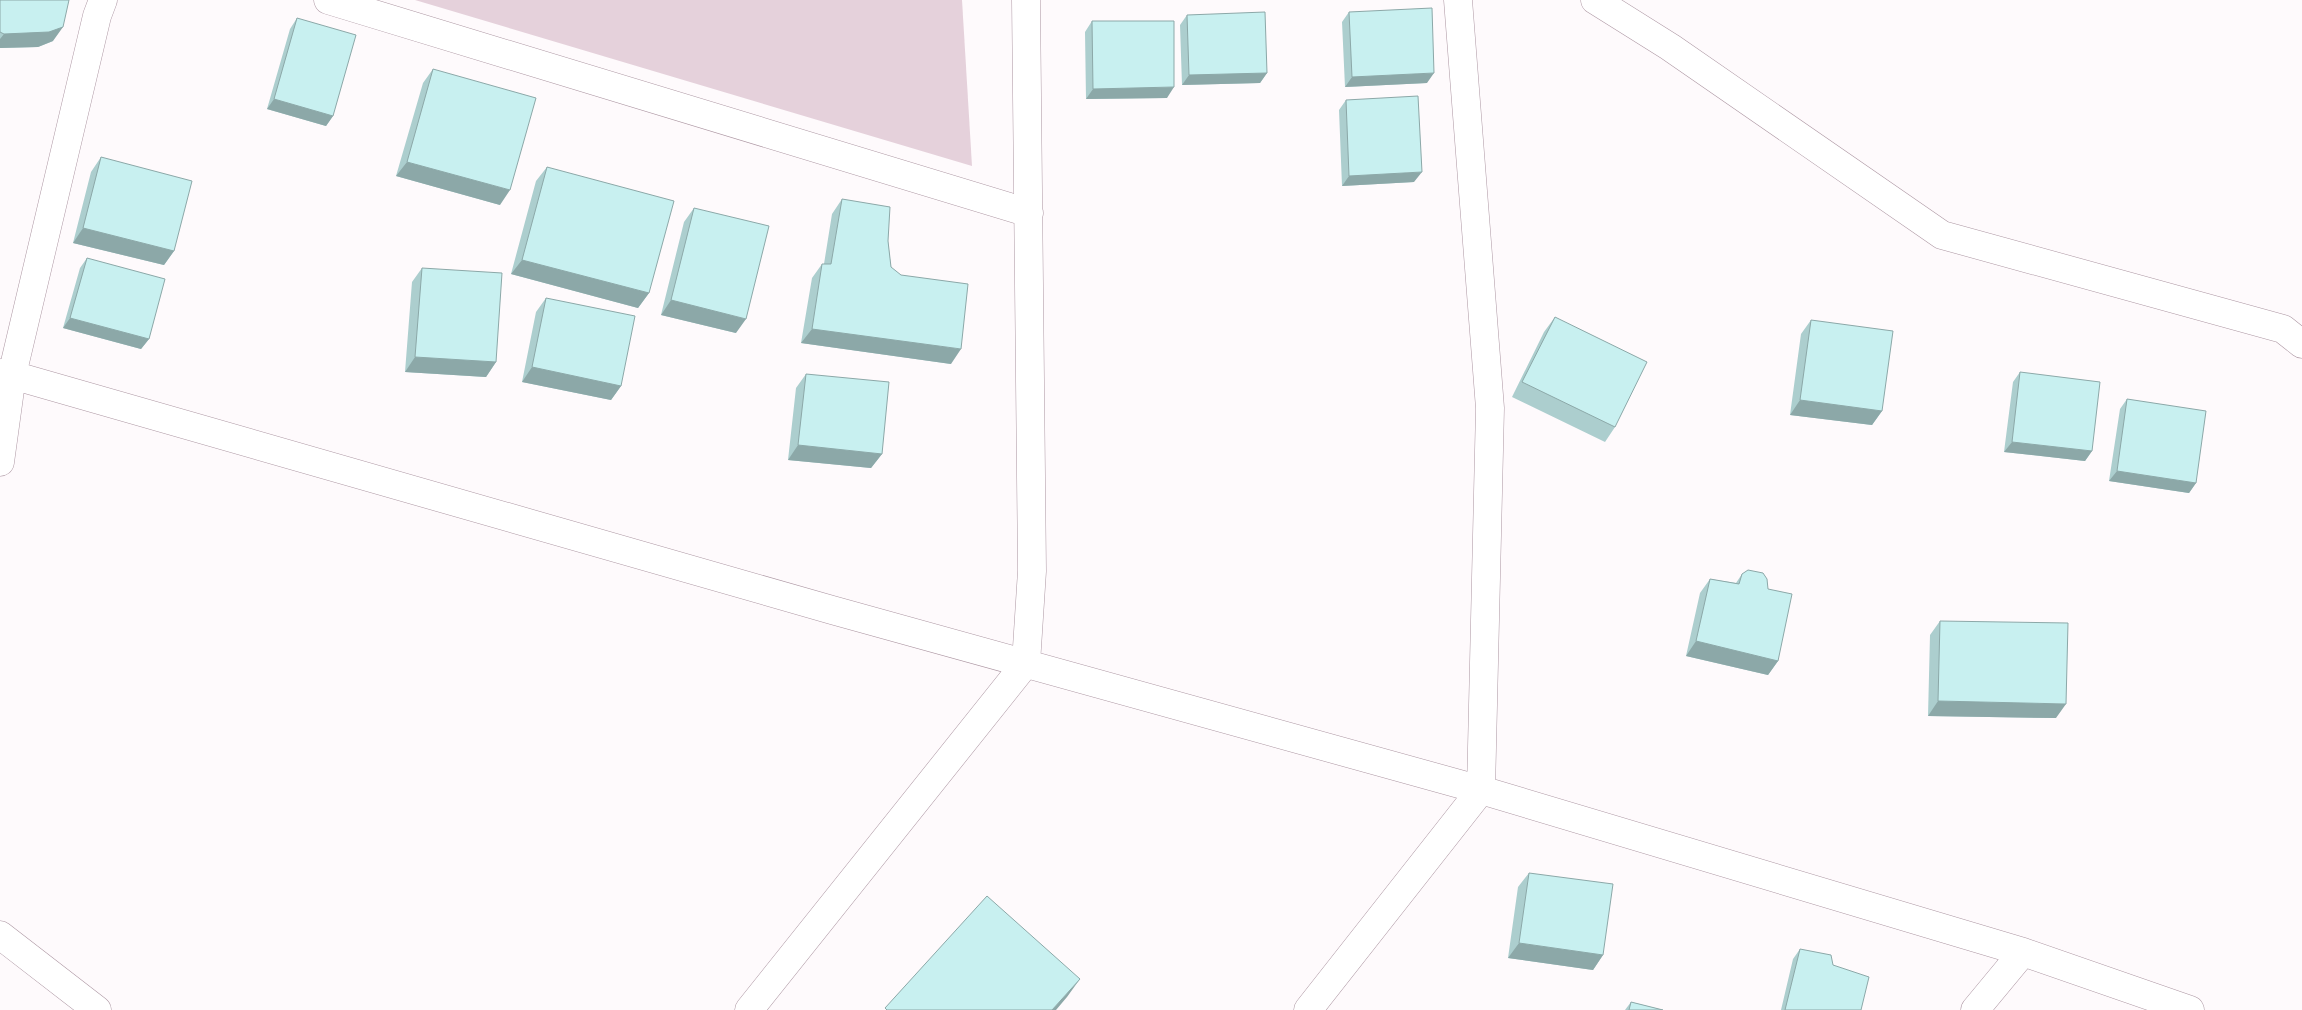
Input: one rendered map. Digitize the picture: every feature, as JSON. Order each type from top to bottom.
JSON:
[{"type":"street","points":[[0,462],[6,374],[97,16],[103,0]]},
{"type":"street","points":[[328,0],[1029,213]]},
{"type":"street","points":[[749,1010],[1026,664],[1032,570],[1026,0]]},
{"type":"street","points":[[1308,1010],[1481,790],[1490,408],[1458,0]]},
{"type":"street","points":[[1595,0],[1670,47],[1942,235],[2283,329],[2302,344]]},
{"type":"street","points":[[6,374],[1026,664],[1481,790],[2023,952],[2190,1010]]},
{"type":"street","points":[[0,935],[97,1010]]},
{"type":"street","points":[[1976,1010],[2023,952]]},
{"type":"shaded area","points":[[415,0],[962,0],[972,166]]},
{"type":"building","points":[[0,0],[69,0],[63,27],[49,32],[4,34],[0,32]]},
{"type":"building","points":[[1432,8],[1434,73],[1352,77],[1349,12]]},
{"type":"building","points":[[1265,12],[1267,73],[1189,75],[1187,15]]},
{"type":"building","points":[[297,18],[356,35],[333,116],[274,99]]},
{"type":"building","points":[[1092,21],[1174,21],[1174,87],[1093,89]]},
{"type":"building","points":[[433,69],[536,98],[510,190],[407,162]]},
{"type":"building","points":[[1418,96],[1422,172],[1349,176],[1346,100]]},
{"type":"building","points":[[101,157],[192,181],[174,251],[83,228]]},
{"type":"building","points":[[547,167],[674,201],[649,293],[522,260]]},
{"type":"building","points":[[842,199],[890,207],[888,241],[891,267],[901,275],[968,284],[961,349],[812,329],[822,264],[831,264]]},
{"type":"building","points":[[694,208],[769,226],[746,319],[671,300]]},
{"type":"building","points":[[87,258],[165,279],[149,339],[70,318]]},
{"type":"building","points":[[422,268],[502,273],[496,362],[415,357]]},
{"type":"building","points":[[546,298],[635,316],[621,386],[532,367]]},
{"type":"building","points":[[1555,317],[1647,362],[1615,427],[1522,382]]},
{"type":"building","points":[[1811,320],[1893,331],[1882,411],[1800,400]]},
{"type":"building","points":[[2020,372],[2100,382],[2092,451],[2012,442]]},
{"type":"building","points":[[806,374],[889,382],[882,454],[798,445]]},
{"type":"building","points":[[2127,399],[2206,411],[2196,483],[2117,471]]},
{"type":"building","points":[[1748,570],[1763,573],[1767,579],[1768,589],[1792,594],[1778,661],[1696,641],[1710,579],[1739,584],[1742,574]]},
{"type":"building","points":[[1940,621],[2068,623],[2066,704],[1938,701]]},
{"type":"building","points":[[1529,873],[1613,884],[1603,955],[1519,943]]},
{"type":"building","points":[[987,896],[1080,979],[1052,1010],[887,1010],[885,1008]]},
{"type":"building","points":[[1800,949],[1831,955],[1833,965],[1869,977],[1861,1010],[1785,1010]]},
{"type":"building","points":[[1631,1002],[1663,1010],[1629,1010]]}]
